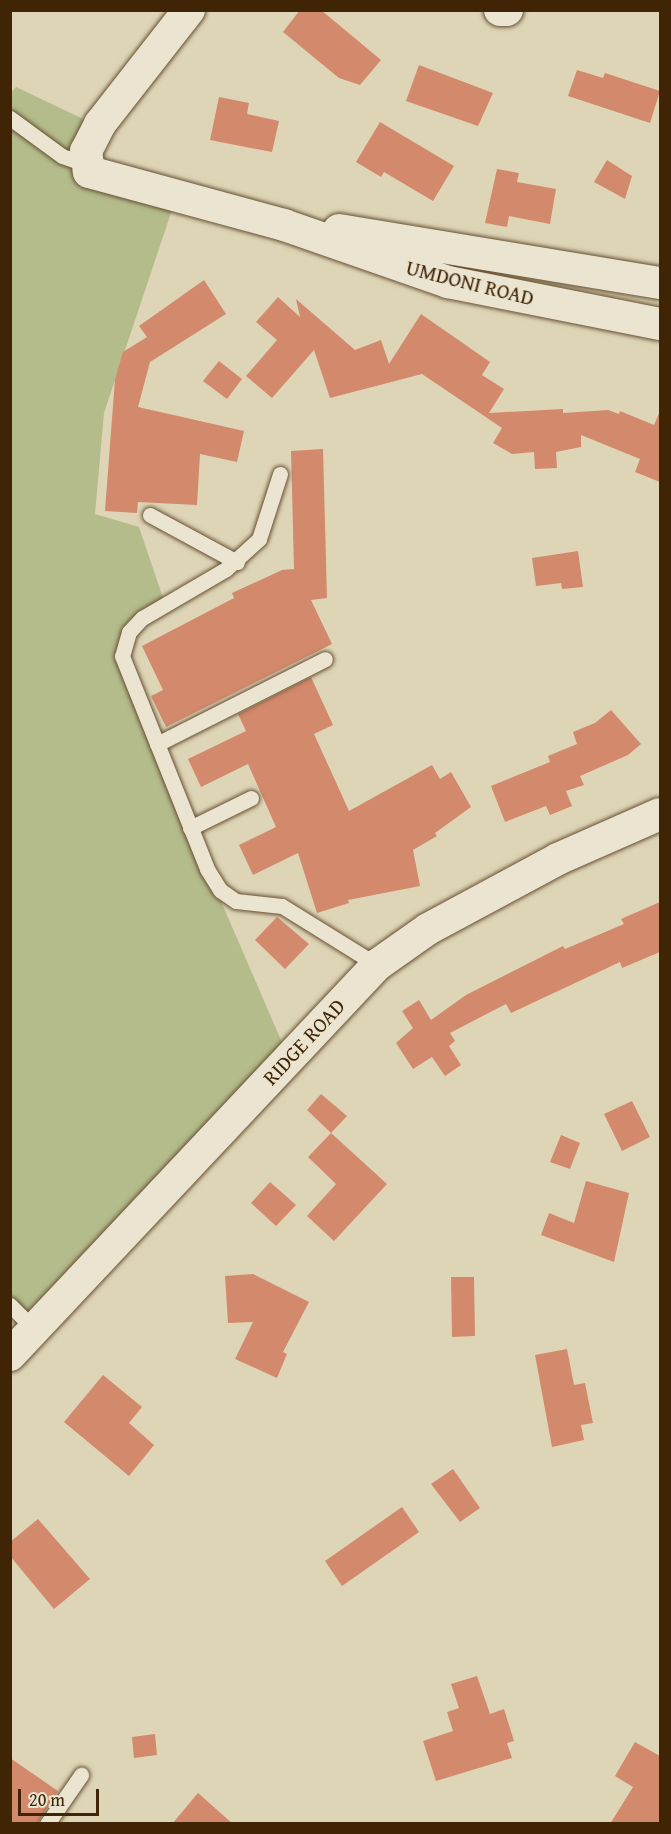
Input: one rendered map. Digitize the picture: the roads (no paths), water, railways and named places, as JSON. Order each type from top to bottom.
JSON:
[{"type":"street","points":[[85,164],[86,151],[100,124],[189,10]]},
{"type":"street","points":[[500,10],[507,10]]},
{"type":"street","name":"UMDONI ROAD","points":[[85,164],[89,172],[105,179],[284,225],[457,284],[660,324]]},
{"type":"street","name":"UMDONI ROAD","points":[[284,225],[385,236],[660,284]]},
{"type":"street","name":"RIDGE ROAD","points":[[10,1355],[377,965],[428,929],[558,859],[660,814]]},
{"type":"lane","points":[[10,118],[62,156],[85,164]]},
{"type":"lane","points":[[280,474],[259,539],[237,562],[142,618],[124,641],[122,656],[190,828],[220,890],[236,901],[282,906],[377,965]]},
{"type":"lane","points":[[150,515],[237,562]]},
{"type":"lane","points":[[157,744],[325,659]]},
{"type":"lane","points":[[190,828],[251,798]]},
{"type":"lane","points":[[10,1305],[34,1329]]},
{"type":"lane","points":[[47,1824],[81,1775]]}]
